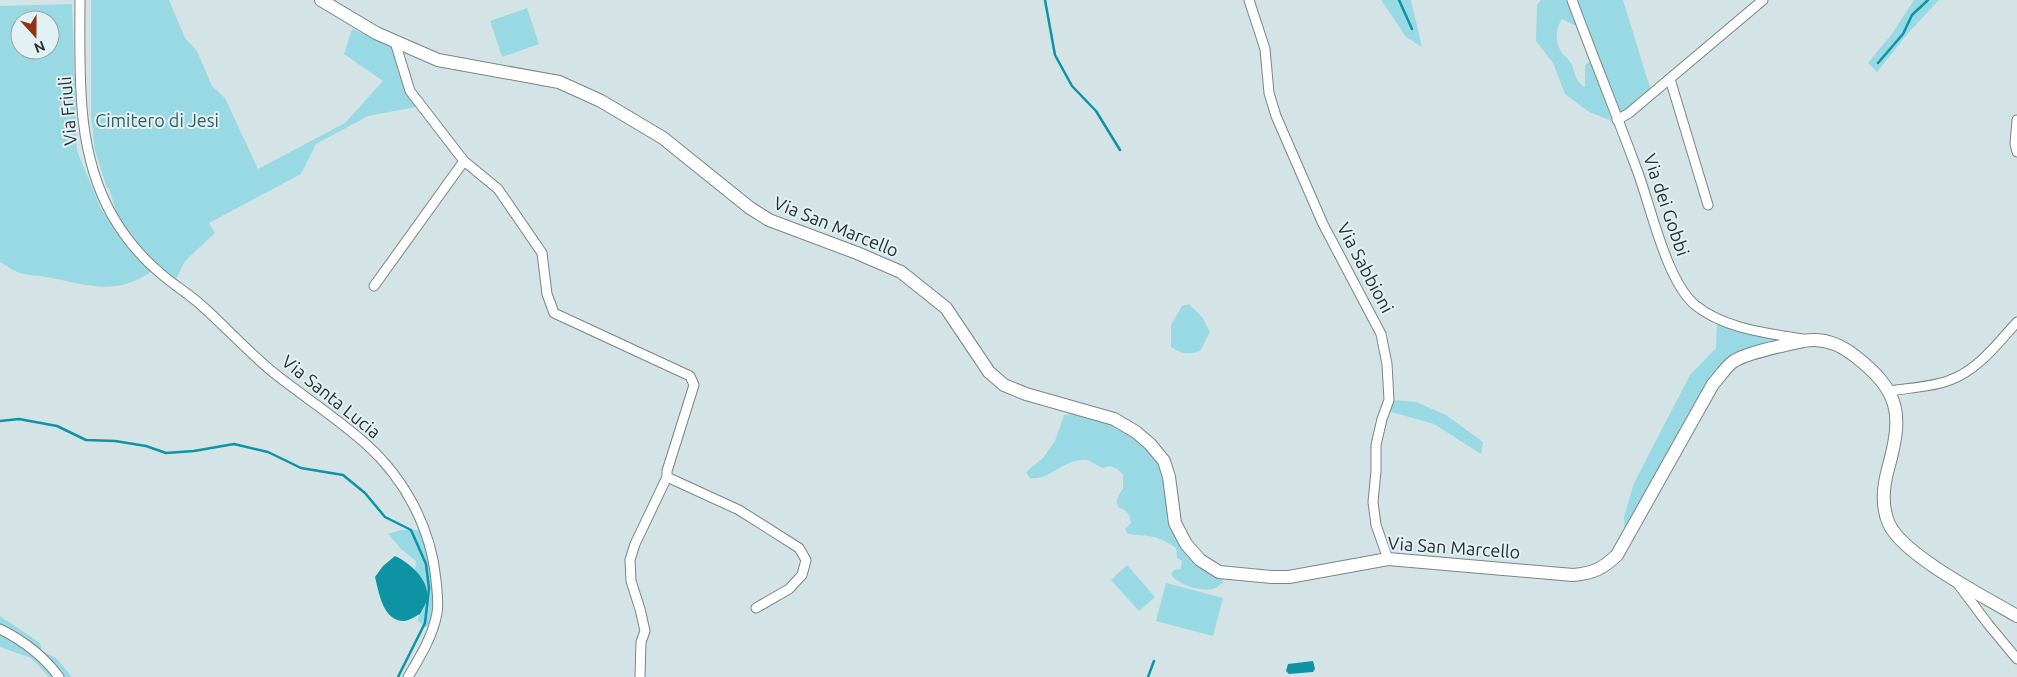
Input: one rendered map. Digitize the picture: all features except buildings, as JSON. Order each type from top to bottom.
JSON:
[{"type":"main road","name":"Via San Marcello","points":[[321,0],[395,42],[438,60],[559,82],[601,101],[664,138],[750,208],[769,220],[857,253],[901,272],[946,308],[989,372],[1004,384],[1026,394],[1114,419],[1136,432],[1150,444],[1164,461],[1169,477],[1175,523],[1186,544],[1200,560],[1219,572],[1272,578],[1290,577],[1388,558],[1573,575],[1591,573],[1605,567],[1617,555],[1714,384],[1734,362],[1762,350],[1808,340],[1827,340],[1844,347],[1864,363],[1889,391],[1897,416],[1896,438],[1884,484],[1884,507],[1889,524],[1901,542],[1921,557],[2017,616]]},
{"type":"street","name":"Via Friuli","points":[[80,0],[80,81],[83,121],[89,154],[99,187]]},
{"type":"street","name":"Via Sabbioni","points":[[1249,0],[1265,49],[1270,93],[1276,116],[1323,224],[1381,334],[1387,364],[1389,400],[1376,445],[1373,502],[1376,525],[1388,558]]},
{"type":"street","name":"Via dei Gobbi","points":[[1572,0],[1637,170],[1671,270],[1682,292],[1696,306],[1716,318],[1753,331],[1808,340]]},
{"type":"street","points":[[1617,120],[1629,114],[1763,0]]},
{"type":"street","points":[[395,42],[410,91],[464,161],[498,189],[542,253],[547,294],[554,312],[690,376],[694,385],[667,471],[667,478],[635,544],[630,560],[631,581],[645,631],[640,642],[640,677]]},
{"type":"street","points":[[1670,79],[1708,205]]},
{"type":"street","points":[[2017,120],[2015,144],[2017,152]]},
{"type":"street","points":[[374,286],[464,161]]},
{"type":"street","name":"Via Santa Lucia","points":[[99,187],[110,213],[120,228],[131,243],[157,270],[201,305],[273,372],[365,443],[380,458],[401,486],[424,527],[432,554],[438,611],[434,629],[408,677]]},
{"type":"street","points":[[1889,391],[1950,381],[1979,363],[2017,322]]},
{"type":"street","points":[[667,478],[739,510],[799,548],[806,560],[802,575],[789,589],[756,608]]},
{"type":"street","points":[[1956,579],[1968,598],[2017,659]]},
{"type":"street","points":[[0,629],[23,641],[48,662],[59,677]]},
{"type":"green space","name":"Cimitero di Jesi","points":[[91,0],[169,0],[185,38],[197,51],[212,86],[225,98],[258,169],[345,123],[383,81],[344,54],[352,29],[394,46],[406,92],[416,107],[368,116],[316,144],[301,174],[209,223],[215,233],[185,261],[176,279],[144,253],[118,218],[95,150],[91,115]]},
{"type":"green space","points":[[1381,0],[1411,0],[1422,47],[1406,37]]},
{"type":"green space","points":[[1541,0],[1570,0],[1579,25],[1574,25],[1562,19],[1557,32],[1558,45],[1571,63],[1578,80],[1585,87],[1585,65],[1592,60],[1612,121],[1589,112],[1565,94],[1553,63],[1536,41],[1537,5]]},
{"type":"green space","points":[[1574,0],[1623,0],[1651,91],[1619,116]]},
{"type":"green space","points":[[1914,0],[1939,0],[1908,33],[1877,72],[1868,63],[1891,35]]},
{"type":"green space","name":"Cimitero di Jesi","points":[[72,4],[77,151],[101,209],[128,243],[154,270],[127,284],[102,287],[23,274],[0,262],[0,6]]},
{"type":"green space","points":[[527,8],[539,44],[502,57],[490,21]]},
{"type":"green space","points":[[1189,304],[1202,317],[1210,332],[1200,351],[1192,353],[1181,352],[1171,347],[1171,325],[1182,306]]},
{"type":"green space","points":[[1717,323],[1745,332],[1791,340],[1738,353],[1625,536],[1624,517],[1634,483],[1690,375],[1716,348]]},
{"type":"green space","points":[[1393,400],[1416,402],[1446,415],[1483,442],[1481,454],[1434,424],[1388,411]]},
{"type":"green space","points":[[1073,414],[1093,418],[1120,428],[1141,440],[1165,471],[1172,521],[1222,577],[1223,583],[1216,588],[1198,589],[1179,582],[1171,574],[1174,570],[1181,569],[1182,561],[1177,558],[1176,548],[1158,538],[1128,534],[1125,529],[1131,523],[1130,517],[1126,511],[1118,507],[1117,502],[1118,495],[1123,489],[1123,474],[1115,468],[1104,468],[1086,460],[1078,460],[1070,462],[1044,476],[1030,478],[1026,472],[1043,458],[1055,441],[1064,415]]},
{"type":"green space","points":[[401,530],[419,530],[424,537],[431,558],[434,605],[432,618],[426,628],[418,621],[420,604],[415,572],[416,561],[401,549],[388,534]]},
{"type":"green space","points":[[1127,565],[1155,597],[1139,611],[1111,580]]},
{"type":"green space","points":[[1166,583],[1223,598],[1213,636],[1156,621]]},
{"type":"green space","points":[[0,616],[40,643],[42,651],[56,658],[72,677],[49,677],[31,658],[0,647]]},
{"type":"shaded area","points":[[395,556],[407,563],[418,573],[427,592],[426,601],[420,614],[405,621],[392,617],[387,612],[380,598],[375,577],[383,566]]},
{"type":"shaded area","points":[[1313,661],[1315,669],[1313,672],[1289,674],[1286,671],[1288,664]]},
{"type":"waterway","points":[[1045,0],[1055,55],[1072,86],[1096,111],[1120,150]]},
{"type":"waterway","points":[[1399,0],[1412,29]]},
{"type":"waterway","points":[[1878,63],[1903,34],[1912,15],[1928,0]]},
{"type":"waterway","points":[[0,421],[19,419],[57,426],[86,440],[115,441],[146,446],[166,453],[194,451],[234,444],[268,452],[301,468],[343,475],[365,493],[385,517],[411,530],[426,564],[429,588],[425,623],[398,677]]},
{"type":"waterway","points":[[1148,677],[1154,661]]}]
